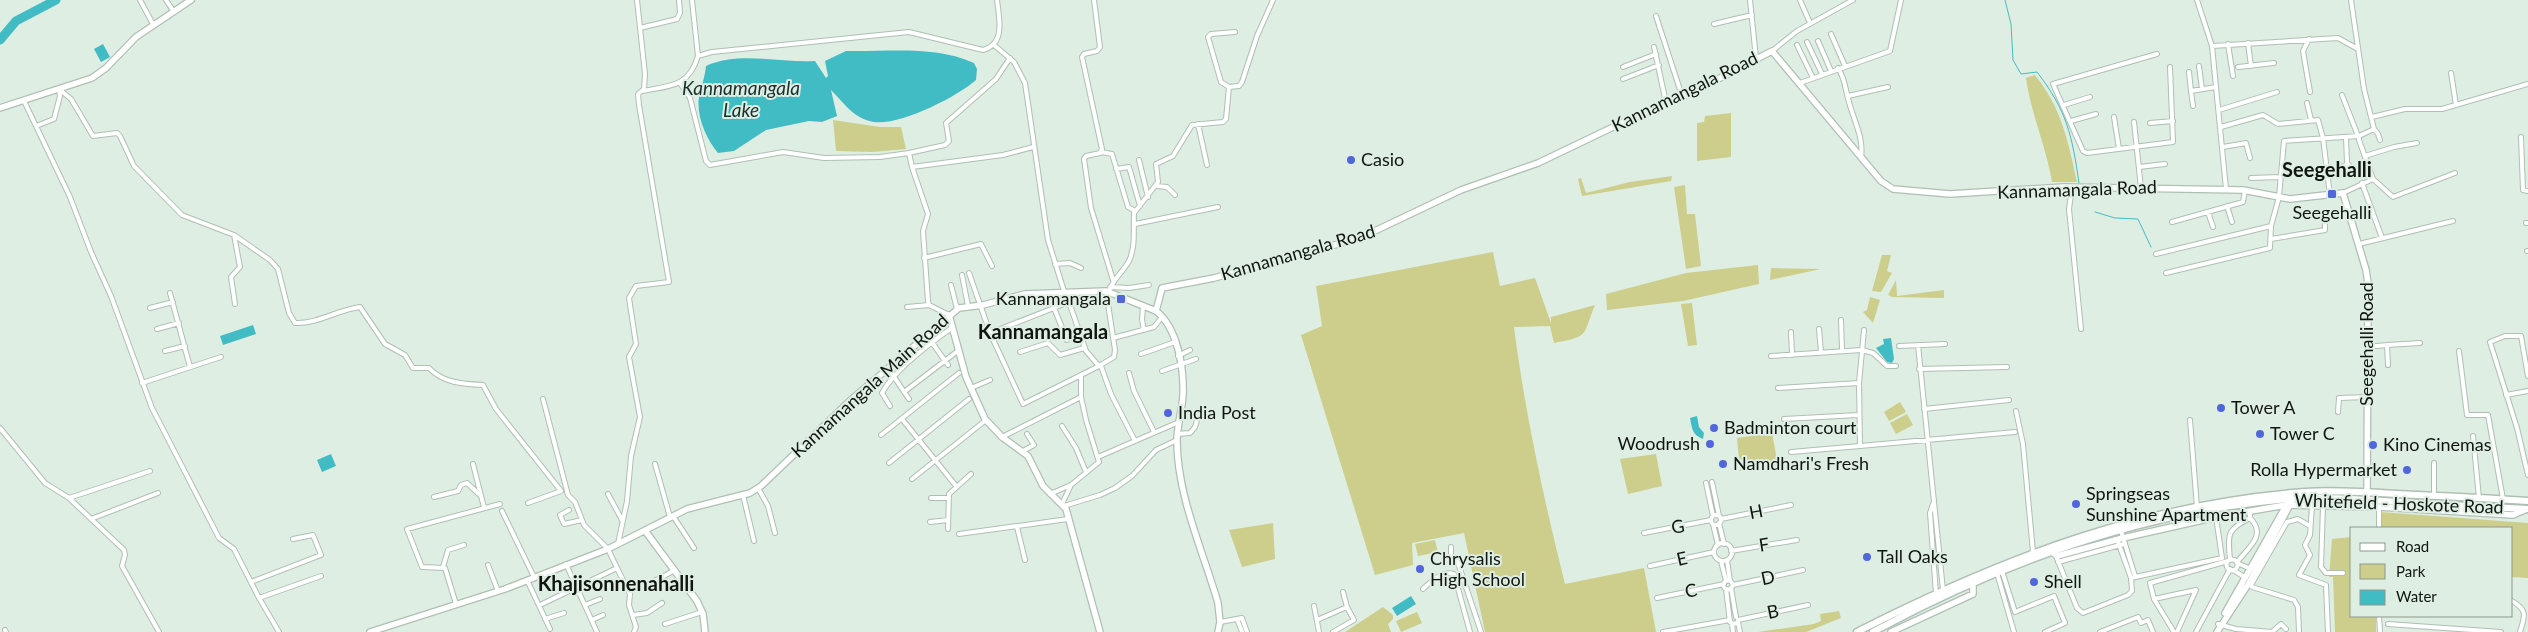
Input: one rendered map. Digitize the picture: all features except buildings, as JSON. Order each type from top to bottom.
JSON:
[{"type":"main road","points":[[0,108],[96,75],[106,68],[131,41],[191,0]]},
{"type":"main road","name":"Kannamangala Road","points":[[1156,311],[1162,288],[1214,278],[1360,238],[1461,190],[1538,162],[1717,80],[1772,51],[1881,181],[1893,189],[1950,194],[2072,187],[2226,189],[2245,190],[2290,199],[2343,193]]},
{"type":"main road","name":"Seegehalli Road","points":[[2343,193],[2359,244],[2368,283],[2366,347],[2367,500]]},
{"type":"main road","name":"Kannamangala Main Road","points":[[370,632],[498,591],[608,549],[646,532],[687,509],[743,495],[758,488],[802,445],[957,308],[1025,294],[1108,290],[1121,299],[1156,311],[1162,317],[1175,342],[1181,366],[1183,395],[1177,437],[1179,468],[1211,578],[1220,622],[1218,632]]},
{"type":"main road","points":[[949,315],[971,388],[986,420],[1002,437],[1023,451],[1030,459],[1043,486],[1063,505],[1100,632]]},
{"type":"main road","name":"Whitefield - Hoskote Road","points":[[1857,632],[1880,624],[2000,572],[2120,538],[2201,512],[2366,490],[2528,501]]},
{"type":"main road","points":[[2248,583],[2250,569],[2291,499]]},
{"type":"main road","points":[[2214,632],[2219,628],[2248,583],[2291,499]]},
{"type":"main road","points":[[2120,538],[2250,510],[2291,499],[2312,506],[2379,507],[2514,516],[2527,509]]},
{"type":"main road","name":"Whitefield - Hoskote Road","points":[[1873,632],[1880,624],[1939,592],[2033,552],[2095,531],[2197,507],[2291,499],[2367,500],[2527,509]]},
{"type":"main road","points":[[646,532],[675,570],[702,612],[705,632]]},
{"type":"main road","points":[[1891,632],[1973,594],[1973,583]]},
{"type":"street","points":[[140,0],[154,26]]},
{"type":"street","points":[[166,0],[174,12]]},
{"type":"street","points":[[618,544],[627,501],[631,456],[640,417],[629,357],[636,344],[629,298],[636,286],[669,282],[639,105],[638,94],[644,89],[645,74],[637,0]]},
{"type":"street","points":[[640,28],[677,19],[680,13],[679,0]]},
{"type":"street","points":[[641,92],[680,83],[694,69],[698,56],[692,0]]},
{"type":"street","points":[[698,56],[712,52],[909,32],[983,50],[994,45],[1000,25],[997,0]]},
{"type":"street","points":[[1094,0],[1100,48],[1097,51],[1084,54],[1082,57],[1101,152]]},
{"type":"street","points":[[1235,32],[1211,34],[1208,37],[1221,82],[1229,87],[1239,86],[1242,82],[1257,36],[1273,0]]},
{"type":"street","points":[[1750,0],[1756,58]]},
{"type":"street","points":[[1800,0],[1810,23]]},
{"type":"street","points":[[1772,51],[1779,43],[1810,23],[1853,0]]},
{"type":"street","points":[[1800,83],[1890,51],[1902,0]]},
{"type":"street","points":[[2197,0],[2212,46],[2226,189]]},
{"type":"street","points":[[2351,0],[2364,89],[2374,129],[2380,140]]},
{"type":"street","points":[[1656,16],[1682,96]]},
{"type":"street","points":[[1714,24],[1752,16]]},
{"type":"street","points":[[1831,34],[1845,66]]},
{"type":"street","points":[[2212,46],[2342,39],[2358,49]]},
{"type":"street","points":[[2308,40],[2303,51],[2310,92]]},
{"type":"street","points":[[1818,41],[1832,71]]},
{"type":"street","points":[[1807,42],[1822,74]]},
{"type":"street","points":[[2248,43],[2251,66]]},
{"type":"street","points":[[2228,44],[2234,76]]},
{"type":"street","points":[[994,45],[1010,58],[1020,71],[1025,83],[1033,148],[1048,240],[1064,291]]},
{"type":"street","points":[[1797,45],[1813,78]]},
{"type":"street","points":[[1654,47],[1666,103]]},
{"type":"street","points":[[1623,67],[1656,54]]},
{"type":"street","points":[[2157,54],[2054,82],[2053,85],[2064,105],[2084,152],[2173,142],[2170,67]]},
{"type":"street","points":[[680,83],[690,98],[706,162],[710,166],[783,152],[824,158],[880,157],[945,145],[949,141],[946,123],[996,78],[1010,58]]},
{"type":"street","points":[[2238,67],[2274,63]]},
{"type":"street","points":[[1623,79],[1659,65]]},
{"type":"street","points":[[2199,66],[2202,89]]},
{"type":"street","points":[[1838,68],[1846,82],[1848,96],[1862,142],[1861,157]]},
{"type":"street","points":[[2189,72],[2193,106]]},
{"type":"street","points":[[2451,73],[2456,105]]},
{"type":"street","points":[[2372,117],[2405,109],[2442,109],[2528,84]]},
{"type":"street","points":[[1848,96],[1888,86]]},
{"type":"street","points":[[2191,91],[2216,86]]},
{"type":"street","points":[[969,273],[990,333],[1023,404],[1100,366],[1115,354],[1108,290],[1131,256],[1135,211],[1157,186],[1156,164],[1172,156],[1192,126],[1223,122],[1226,119],[1229,87]]},
{"type":"street","points":[[36,126],[54,118],[60,96],[59,88]]},
{"type":"street","points":[[59,88],[71,99],[93,136],[117,134],[120,136],[134,166],[182,215],[234,235],[270,260],[278,269],[289,314],[295,323],[312,322],[346,309],[360,308],[385,344],[405,355],[413,368],[429,368],[436,375],[453,382],[483,385],[496,409],[561,491],[575,502],[589,532],[608,549],[630,594],[629,605],[636,627],[634,632]]},
{"type":"street","points":[[2219,110],[2277,92]]},
{"type":"street","points":[[2342,95],[2359,136],[2373,178],[2393,197],[2456,173]]},
{"type":"street","points":[[2064,105],[2090,97]]},
{"type":"street","points":[[24,100],[41,141],[61,176],[111,296],[142,383],[164,432],[219,538],[234,549],[279,632]]},
{"type":"street","points":[[2308,103],[2311,120]]},
{"type":"street","points":[[2070,122],[2096,114]]},
{"type":"street","points":[[2221,127],[2264,115],[2278,124],[2311,120],[2319,121],[2330,194]]},
{"type":"street","points":[[2114,117],[2119,149]]},
{"type":"street","points":[[2150,123],[2173,121]]},
{"type":"street","points":[[2134,122],[2141,188]]},
{"type":"street","points":[[1198,124],[1207,165]]},
{"type":"street","points":[[2166,273],[2270,248],[2270,226],[2279,197],[2284,141],[2359,136],[2374,129]]},
{"type":"street","points":[[2346,137],[2348,164],[2353,170]]},
{"type":"street","points":[[2521,137],[2523,190],[2528,191]]},
{"type":"street","points":[[2222,147],[2246,143],[2250,158]]},
{"type":"street","points":[[2365,156],[2394,147],[2417,143]]},
{"type":"street","points":[[912,167],[1002,155],[1033,148]]},
{"type":"street","points":[[1113,280],[1088,192],[1084,159],[1086,156],[1101,152],[1111,152],[1128,206],[1135,211]]},
{"type":"street","points":[[909,153],[928,214],[923,231],[929,305]]},
{"type":"street","points":[[1139,160],[1148,197]]},
{"type":"street","points":[[2139,167],[2165,164]]},
{"type":"street","points":[[2327,172],[2348,164]]},
{"type":"street","points":[[1116,169],[1129,167],[1140,206]]},
{"type":"street","points":[[2251,178],[2280,177]]},
{"type":"street","name":"Kannamangala Road","points":[[2343,193],[2373,178]]},
{"type":"street","points":[[2362,183],[2382,238]]},
{"type":"street","points":[[1157,186],[1167,187],[1175,195]]},
{"type":"street","points":[[2072,187],[2069,209],[2081,329]]},
{"type":"street","points":[[2172,222],[2243,202],[2245,190]]},
{"type":"street","points":[[2227,206],[2232,222]]},
{"type":"street","points":[[1135,224],[1218,207]]},
{"type":"street","points":[[2208,212],[2212,227]]},
{"type":"street","points":[[2271,239],[2325,230],[2325,219],[2331,217]]},
{"type":"street","points":[[2359,244],[2454,221]]},
{"type":"street","points":[[2248,224],[2250,231]]},
{"type":"street","points":[[2156,254],[2270,226]]},
{"type":"street","points":[[234,235],[240,267],[231,277],[235,304]]},
{"type":"street","points":[[924,258],[981,244],[992,266]]},
{"type":"street","points":[[1055,264],[1070,263],[1081,268]]},
{"type":"street","points":[[962,275],[968,306]]},
{"type":"street","points":[[1108,290],[1149,284]]},
{"type":"street","points":[[951,285],[957,308]]},
{"type":"street","points":[[990,333],[1069,302],[1075,292]]},
{"type":"street","points":[[170,293],[190,367]]},
{"type":"street","points":[[150,308],[173,302]]},
{"type":"street","points":[[1069,302],[1084,348],[1100,366],[1111,394],[1134,441]]},
{"type":"street","points":[[907,307],[929,305],[949,315]]},
{"type":"street","points":[[1143,306],[1142,320],[1144,330]]},
{"type":"street","points":[[1054,308],[1067,340]]},
{"type":"street","points":[[1113,338],[1154,327],[1162,317]]},
{"type":"street","points":[[1841,320],[1842,350]]},
{"type":"street","points":[[157,329],[178,323]]},
{"type":"street","points":[[890,406],[882,394],[894,376],[953,327]]},
{"type":"street","points":[[1819,329],[1821,352]]},
{"type":"street","points":[[1860,446],[1858,383],[1864,330]]},
{"type":"street","points":[[1792,332],[1792,354]]},
{"type":"street","points":[[926,334],[948,365]]},
{"type":"street","points":[[2528,376],[2521,336],[2505,336],[2490,342],[2528,475]]},
{"type":"street","points":[[1140,354],[1175,342]]},
{"type":"street","points":[[1020,352],[1048,343],[1060,355],[1084,348]]},
{"type":"street","points":[[1899,346],[1944,344]]},
{"type":"street","points":[[2366,347],[2420,344]]},
{"type":"street","points":[[1918,345],[1933,502],[1936,513],[1939,592]]},
{"type":"street","points":[[2387,345],[2388,365]]},
{"type":"street","points":[[165,351],[184,346]]},
{"type":"street","points":[[904,392],[959,350]]},
{"type":"street","points":[[1178,356],[1190,350]]},
{"type":"street","points":[[1772,356],[1862,350],[1873,353],[1887,366],[1896,366]]},
{"type":"street","points":[[2459,351],[2468,415],[2488,414],[2503,499]]},
{"type":"street","points":[[142,383],[221,357]]},
{"type":"street","points":[[1162,371],[1181,366],[1196,359]]},
{"type":"street","points":[[1920,369],[2007,367]]},
{"type":"street","points":[[888,368],[909,399]]},
{"type":"street","points":[[881,435],[959,372]]},
{"type":"street","points":[[1129,373],[1134,391],[1154,432]]},
{"type":"street","points":[[1050,494],[1071,484],[1098,464],[1098,457],[1086,420],[1081,376]]},
{"type":"street","points":[[971,388],[990,380]]},
{"type":"street","points":[[1778,388],[1858,383]]},
{"type":"street","points":[[2506,394],[2528,391]]},
{"type":"street","points":[[1002,437],[1082,397]]},
{"type":"street","points":[[2338,412],[2339,398],[2367,397]]},
{"type":"street","points":[[543,399],[569,496]]},
{"type":"street","points":[[889,463],[969,399]]},
{"type":"street","points":[[1924,409],[2009,400]]},
{"type":"street","points":[[2016,411],[2023,444],[2033,552]]},
{"type":"street","points":[[1784,419],[1858,415]]},
{"type":"street","points":[[902,418],[956,486]]},
{"type":"street","points":[[912,479],[986,420]]},
{"type":"street","points":[[1063,505],[1100,495],[1115,488],[1132,476],[1156,450],[1177,437],[1190,433],[1196,427],[1197,420]]},
{"type":"street","points":[[2190,420],[2197,507]]},
{"type":"street","points":[[1098,457],[1178,422]]},
{"type":"street","points":[[1062,426],[1076,448],[1086,472]]},
{"type":"street","points":[[0,428],[45,482],[69,498],[124,550],[125,555],[122,566],[159,632]]},
{"type":"street","points":[[1791,452],[2015,432]]},
{"type":"street","points":[[1023,451],[1034,445],[1027,434]]},
{"type":"street","points":[[2473,436],[2480,498]]},
{"type":"street","points":[[2434,463],[2434,494]]},
{"type":"street","points":[[474,464],[484,507]]},
{"type":"street","points":[[654,464],[672,517],[694,548]]},
{"type":"street","points":[[69,498],[150,471]]},
{"type":"street","points":[[948,529],[949,494],[971,474]]},
{"type":"street","points":[[1712,482],[1724,544],[1731,551],[1727,560],[1729,584],[1726,589],[1734,632]]},
{"type":"street","points":[[434,497],[458,491],[460,485],[467,483],[481,496]]},
{"type":"street","points":[[1063,505],[1071,484]]},
{"type":"street","points":[[1706,484],[1718,545],[1714,552],[1716,558],[1721,561],[1729,584],[1740,632]]},
{"type":"street","points":[[758,488],[768,506],[775,532]]},
{"type":"street","points":[[528,503],[561,491]]},
{"type":"street","points":[[91,519],[158,493]]},
{"type":"street","points":[[608,494],[622,520]]},
{"type":"street","points":[[743,495],[754,541]]},
{"type":"street","points":[[931,498],[949,498]]},
{"type":"street","points":[[1933,502],[1930,513],[1939,592]]},
{"type":"street","points":[[456,604],[447,570],[443,567],[422,567],[407,530],[500,504]]},
{"type":"street","name":"H","points":[[1720,519],[1791,504]]},
{"type":"street","points":[[2312,506],[2310,535],[2305,545],[2310,555],[2299,575],[2326,585],[2328,632]]},
{"type":"street","points":[[2323,506],[2321,568],[2326,573],[2343,573]]},
{"type":"street","points":[[2379,507],[2379,527]]},
{"type":"street","points":[[569,510],[560,515],[564,524],[582,520]]},
{"type":"street","points":[[2196,632],[2231,569],[2257,536],[2257,526],[2250,518],[2250,510]]},
{"type":"street","points":[[502,511],[534,577]]},
{"type":"street","points":[[2133,577],[2222,558],[2216,517]]},
{"type":"street","points":[[2250,518],[2230,530],[2228,538],[2231,569],[2248,583],[2294,600],[2298,607],[2299,632]]},
{"type":"street","points":[[960,534],[1068,519]]},
{"type":"street","points":[[1712,520],[1720,519]]},
{"type":"street","points":[[1712,520],[1720,519]]},
{"type":"street","points":[[930,522],[948,520]]},
{"type":"street","name":"G","points":[[1644,533],[1712,520]]},
{"type":"street","points":[[2248,583],[2287,522],[2298,520],[2310,526]]},
{"type":"street","points":[[1018,527],[1025,560]]},
{"type":"street","points":[[251,582],[321,555],[313,535],[293,539]]},
{"type":"street","points":[[2120,538],[2133,577],[2133,588],[2128,595],[2080,612],[2076,608],[2056,557],[2120,538]]},
{"type":"street","name":"F","points":[[1731,551],[1797,540]]},
{"type":"street","points":[[1718,545],[1724,544]]},
{"type":"street","points":[[443,567],[448,550],[464,545]]},
{"type":"street","points":[[1451,547],[1451,554],[1458,562],[1481,632]]},
{"type":"street","name":"E","points":[[1650,566],[1714,552]]},
{"type":"street","points":[[1721,561],[1727,560]]},
{"type":"street","points":[[2175,632],[2154,599],[2150,583],[2229,560],[2250,569]]},
{"type":"street","points":[[566,564],[597,632]]},
{"type":"street","points":[[488,565],[498,591]]},
{"type":"street","points":[[540,606],[617,568]]},
{"type":"street","points":[[645,586],[675,570]]},
{"type":"street","name":"D","points":[[1729,584],[1803,570]]},
{"type":"street","points":[[2000,572],[2014,632]]},
{"type":"street","points":[[2000,572],[2015,612],[2054,596],[2065,623],[2045,632]]},
{"type":"street","points":[[1423,589],[1430,582],[1447,573],[1454,574],[1470,632]]},
{"type":"street","points":[[259,598],[321,576]]},
{"type":"street","points":[[527,580],[550,629]]},
{"type":"street","name":"C","points":[[1657,598],[1729,584]]},
{"type":"street","points":[[2154,599],[2196,590],[2175,632]]},
{"type":"street","points":[[1333,632],[1354,620],[1347,607],[1344,592]]},
{"type":"street","points":[[585,605],[600,598]]},
{"type":"street","points":[[2513,602],[2522,607],[2524,612],[2520,632]]},
{"type":"street","points":[[633,615],[647,613],[662,603]]},
{"type":"street","name":"B","points":[[1737,620],[1808,605]]},
{"type":"street","points":[[1314,606],[1319,632]]},
{"type":"street","points":[[1317,620],[1347,607]]},
{"type":"street","points":[[545,619],[564,612]]},
{"type":"street","points":[[666,624],[702,612]]},
{"type":"street","points":[[592,620],[603,616]]},
{"type":"street","points":[[2100,632],[2138,617],[2141,623],[2148,620],[2153,632]]},
{"type":"street","points":[[2380,617],[2380,632]]},
{"type":"street","points":[[1220,622],[1242,618],[1247,632]]},
{"type":"street","points":[[1237,619],[1242,632]]},
{"type":"street","points":[[1731,620],[1737,620]]},
{"type":"street","points":[[1663,632],[1737,620]]},
{"type":"street","points":[[2219,628],[2236,631],[2273,632],[2280,624],[2286,629]]},
{"type":"street","points":[[2388,624],[2501,632]]},
{"type":"green space","points":[[2035,75],[2052,100],[2058,113],[2067,139],[2077,182],[2052,182],[2028,91],[2026,78]]},
{"type":"green space","points":[[1731,113],[1731,157],[1697,161],[1697,123],[1704,122],[1705,116]]},
{"type":"green space","points":[[833,120],[880,127],[901,127],[906,149],[872,152],[836,151]]},
{"type":"green space","points":[[1672,176],[1671,181],[1582,196],[1578,179],[1581,178],[1586,193],[1630,182]]},
{"type":"green space","points":[[1685,185],[1687,214],[1695,214],[1701,266],[1686,269],[1674,187]]},
{"type":"green space","points":[[1493,252],[1500,286],[1535,278],[1551,323],[1551,317],[1595,305],[1586,329],[1574,339],[1554,343],[1550,326],[1514,327],[1529,424],[1565,584],[1644,568],[1656,632],[1485,632],[1464,533],[1412,543],[1413,565],[1375,575],[1301,335],[1322,326],[1316,286]]},
{"type":"green space","points":[[1882,255],[1891,255],[1887,271],[1892,273],[1881,292],[1872,291]]},
{"type":"green space","points":[[1758,265],[1759,284],[1683,301],[1607,310],[1606,294],[1686,273]]},
{"type":"green space","points":[[1771,268],[1821,269],[1770,280]]},
{"type":"green space","points":[[1896,280],[1897,296],[1944,290],[1944,298],[1892,297],[1888,295]]},
{"type":"green space","points":[[1870,297],[1880,300],[1873,323],[1863,312],[1867,310]]},
{"type":"green space","points":[[1692,303],[1697,345],[1688,346],[1681,304]]},
{"type":"green space","points":[[1900,402],[1906,412],[1889,421],[1884,412]]},
{"type":"green space","points":[[1907,414],[1913,425],[1896,434],[1890,423]]},
{"type":"green space","points":[[1772,433],[1778,465],[1740,471],[1737,438]]},
{"type":"green space","points":[[1656,454],[1662,486],[1628,494],[1620,459]]},
{"type":"green space","points":[[2380,512],[2528,523],[2528,578],[2513,577],[2513,527],[2380,527]]},
{"type":"green space","points":[[1273,523],[1275,559],[1242,567],[1229,530]]},
{"type":"green space","points":[[2350,537],[2350,617],[2376,617],[2376,632],[2335,632],[2333,577],[2329,577],[2332,539]]},
{"type":"green space","points":[[1435,540],[1438,552],[1418,556],[1415,544]]},
{"type":"green space","points":[[1383,607],[1393,615],[1393,619],[1388,624],[1391,632],[1345,632]]},
{"type":"green space","points":[[1839,611],[1841,618],[1806,632],[1758,632],[1814,624],[1821,621],[1820,614]]},
{"type":"green space","points":[[1417,612],[1422,623],[1401,632],[1396,621]]},
{"type":"water","points":[[103,44],[110,57],[101,62],[94,49]]},
{"type":"water","name":"Kannamangala Lake","points":[[846,51],[911,51],[959,57],[974,63],[977,69],[976,80],[956,94],[927,109],[898,120],[885,122],[874,122],[861,118],[850,110],[831,90],[837,116],[822,122],[809,121],[766,130],[734,151],[718,153],[706,134],[699,112],[699,97],[706,66],[732,59],[746,58],[815,61],[826,78],[828,76],[825,61]]},
{"type":"water","points":[[253,325],[256,334],[223,345],[220,336]]},
{"type":"water","points":[[1891,338],[1894,359],[1892,363],[1887,362],[1876,348],[1884,344],[1883,339]]},
{"type":"water","points":[[1697,416],[1699,427],[1704,433],[1703,439],[1692,428],[1690,418]]},
{"type":"water","points":[[331,454],[336,466],[322,472],[317,460]]},
{"type":"water","points":[[1411,596],[1416,604],[1397,616],[1392,608]]},
{"type":"waterway","points":[[0,40],[16,21],[56,0]]},
{"type":"waterway","points":[[2005,0],[2011,24],[2013,60],[2021,74],[2037,72],[2062,112],[2071,137],[2079,183]]},
{"type":"waterway","points":[[2095,212],[2115,218],[2138,219],[2151,247]]},
{"type":"place","name":"Casio","points":[[1351,160]]},
{"type":"place","name":"Seegehalli","points":[[2332,194]]},
{"type":"place","name":"Kannamangala","points":[[1121,299]]},
{"type":"place","name":"Tower A","points":[[2221,408]]},
{"type":"place","name":"India Post","points":[[1168,413]]},
{"type":"place","name":"Badminton court","points":[[1714,428]]},
{"type":"place","name":"Tower C","points":[[2260,434]]},
{"type":"place","name":"Woodrush","points":[[1710,444]]},
{"type":"place","name":"Kino Cinemas","points":[[2373,445]]},
{"type":"place","name":"Namdhari's Fresh","points":[[1723,464]]},
{"type":"place","name":"Rolla Hypermarket","points":[[2407,470]]},
{"type":"place","name":"Springseas Sunshine Apartment","points":[[2076,504]]},
{"type":"place","name":"Tall Oaks","points":[[1867,557]]},
{"type":"place","name":"Chrysalis High School","points":[[1420,569]]},
{"type":"place","name":"Shell","points":[[2034,582]]},
{"type":"district","name":"Seegehalli","points":[[2327,170]]},
{"type":"district","name":"Kannamangala","points":[[1043,332]]},
{"type":"district","name":"Khajisonnenahalli","points":[[616,584]]}]
